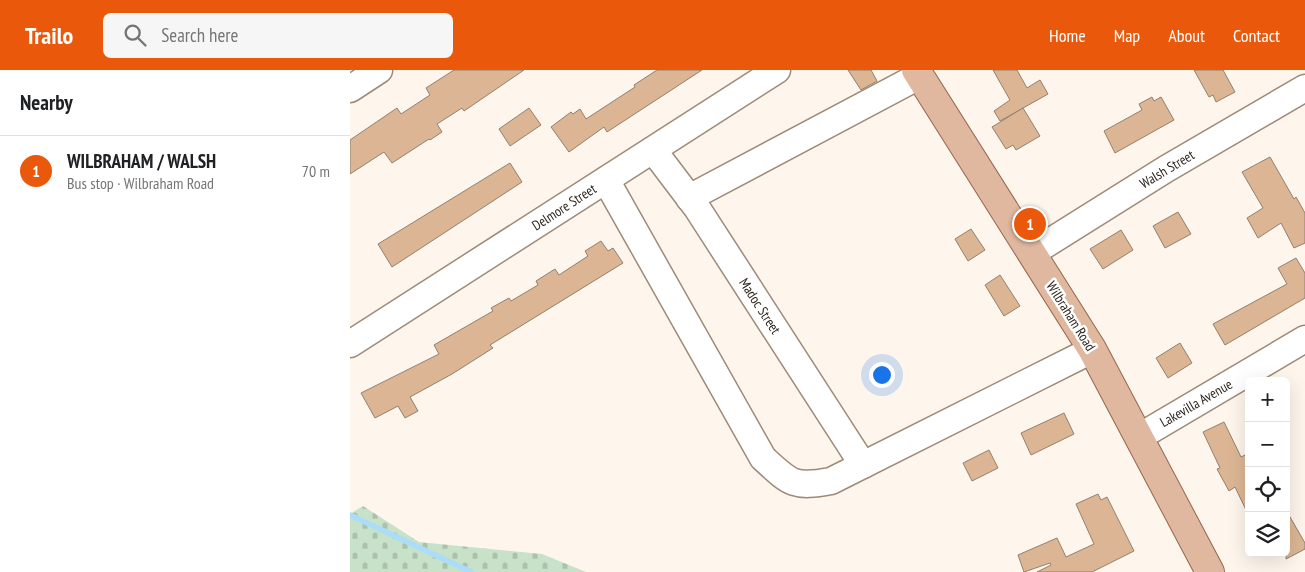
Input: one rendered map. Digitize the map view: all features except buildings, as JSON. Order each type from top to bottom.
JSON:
[{"type":"main road","name":"Wilbraham Road","points":[[917,73],[1092,350],[1210,572]]},
{"type":"street","points":[[350,89],[379,70]]},
{"type":"street","name":"Delmore Street","points":[[350,344],[777,70]]},
{"type":"street","points":[[689,198],[917,73]]},
{"type":"street","name":"Walsh Street","points":[[1032,253],[1166,169],[1305,88]]},
{"type":"street","name":"Madoc Street","points":[[653,150],[689,198],[863,465]]},
{"type":"street","points":[[606,180],[763,458],[787,480],[806,486],[831,481],[1092,350]]},
{"type":"street","name":"Lakevilla Avenue","points":[[1139,436],[1305,339]]},
{"type":"green space","points":[[363,506],[419,542],[542,554],[586,572],[350,572],[350,514]]},
{"type":"waterway","points":[[350,515],[471,572]]},
{"type":"place","name":"WILBRAHAM / WALSH","points":[[1030,224]]}]
